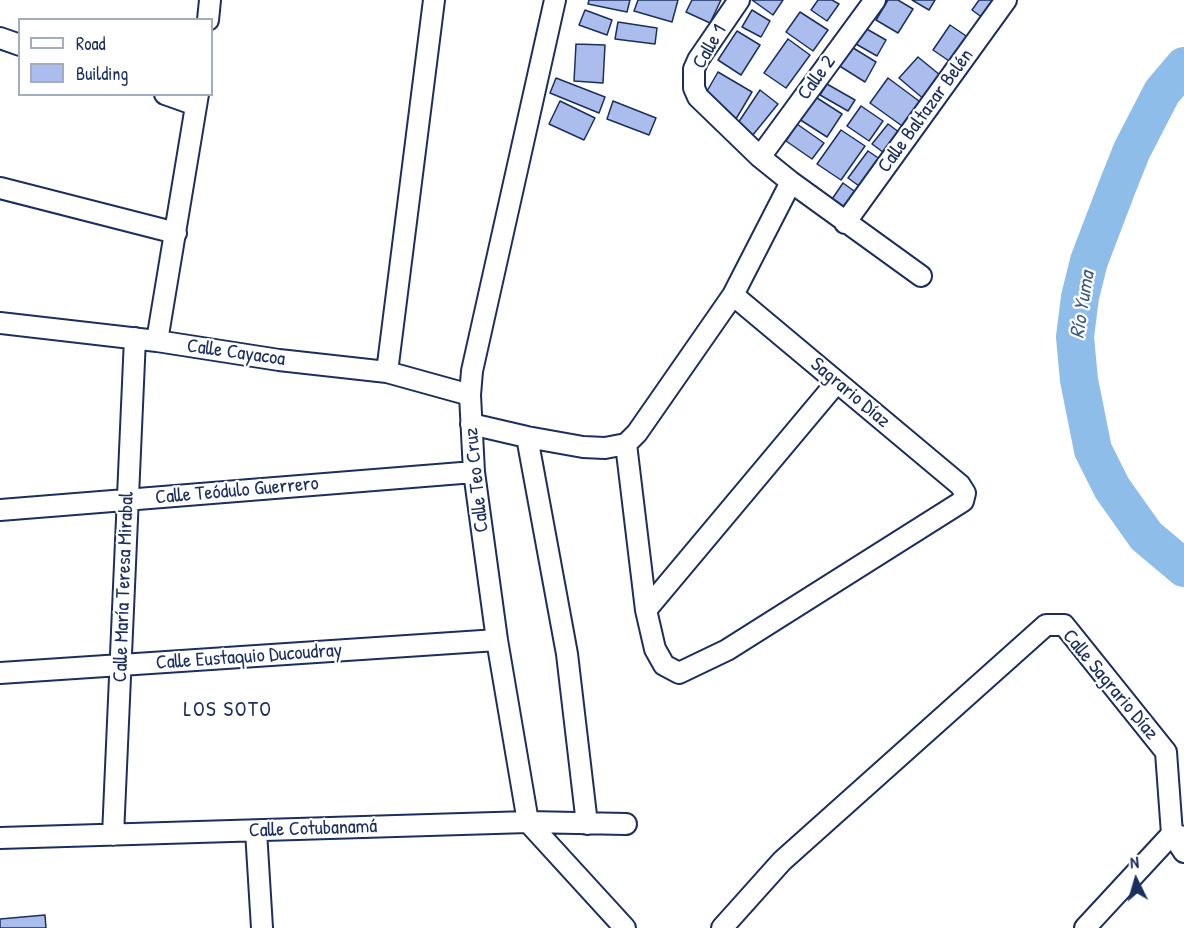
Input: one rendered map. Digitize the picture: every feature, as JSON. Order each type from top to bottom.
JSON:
[{"type":"street","points":[[208,18],[210,0]]},
{"type":"street","points":[[387,372],[434,0]]},
{"type":"street","name":"Calle Teo Cruz","points":[[528,822],[497,640],[474,472],[470,395],[472,371],[555,0]]},
{"type":"street","name":"Calle 1","points":[[739,0],[698,60],[693,79],[694,88],[698,97],[760,157]]},
{"type":"street","name":"Calle 2","points":[[760,157],[875,0]]},
{"type":"street","name":"Calle Baltazar Belén","points":[[845,223],[1006,0]]},
{"type":"street","points":[[0,38],[18,44]]},
{"type":"street","points":[[157,341],[197,100],[176,96]]},
{"type":"street","points":[[760,157],[845,223],[921,276]]},
{"type":"street","points":[[471,424],[583,447],[605,448],[626,444],[637,433],[733,295],[791,182]]},
{"type":"street","points":[[0,188],[176,233]]},
{"type":"street","name":"Sagrario Díaz","points":[[646,610],[655,649],[664,665],[679,672],[728,650],[963,501],[965,493],[960,485],[733,295]]},
{"type":"street","name":"Calle Cayacoa","points":[[0,323],[135,338],[279,360],[387,372],[470,395]]},
{"type":"street","name":"Calle María Teresa Mirabal","points":[[113,835],[135,338]]},
{"type":"street","points":[[646,610],[837,382]]},
{"type":"street","points":[[527,437],[567,654],[587,824]]},
{"type":"street","points":[[626,444],[646,610]]},
{"type":"street","name":"Calle Teódulo Guerrero","points":[[0,510],[474,472]]},
{"type":"street","name":"Calle Sagrario Díaz","points":[[722,928],[782,861],[1046,625],[1064,626],[1166,752],[1178,836],[1184,852]]},
{"type":"street","name":"Calle Eustaquio Ducoudray","points":[[0,673],[497,640]]},
{"type":"street","points":[[528,822],[625,928]]},
{"type":"street","name":"Calle Cotubanamá","points":[[0,838],[528,822],[626,824]]},
{"type":"street","points":[[256,831],[262,928]]},
{"type":"street","points":[[1085,928],[1178,836]]},
{"type":"building","points":[[589,0],[630,0],[627,12],[588,4]]},
{"type":"building","points":[[638,0],[678,0],[672,22],[634,11]]},
{"type":"building","points":[[692,0],[721,0],[710,23],[686,12]]},
{"type":"building","points":[[752,0],[783,0],[773,15]]},
{"type":"building","points":[[818,0],[832,0],[839,4],[827,21],[811,10]]},
{"type":"building","points":[[888,0],[898,0],[913,9],[898,33],[876,20]]},
{"type":"building","points":[[912,0],[935,0],[929,10]]},
{"type":"building","points":[[979,0],[1009,0],[991,24],[972,10]]},
{"type":"building","points":[[585,10],[612,20],[607,35],[579,25]]},
{"type":"building","points":[[752,10],[770,21],[761,37],[742,27]]},
{"type":"building","points":[[800,12],[828,30],[813,51],[786,32]]},
{"type":"building","points":[[618,22],[657,28],[655,44],[615,39]]},
{"type":"building","points":[[950,25],[972,40],[955,65],[933,50]]},
{"type":"building","points":[[865,28],[886,40],[877,56],[856,44]]},
{"type":"building","points":[[737,31],[760,45],[741,75],[718,60]]},
{"type":"building","points":[[788,39],[810,55],[786,88],[764,73]]},
{"type":"building","points":[[576,44],[605,45],[603,83],[574,81]]},
{"type":"building","points":[[850,46],[876,62],[865,82],[838,65]]},
{"type":"building","points":[[918,57],[951,84],[932,106],[899,78]]},
{"type":"building","points":[[718,72],[752,92],[733,124],[699,105]]},
{"type":"building","points":[[556,78],[605,97],[599,113],[550,93]]},
{"type":"building","points":[[888,78],[923,104],[905,128],[870,103]]},
{"type":"building","points":[[827,84],[855,100],[848,111],[820,95]]},
{"type":"building","points":[[760,90],[778,104],[748,141],[736,126]]},
{"type":"building","points":[[814,96],[842,114],[827,137],[799,119]]},
{"type":"building","points":[[560,101],[595,118],[584,140],[549,124]]},
{"type":"building","points":[[613,101],[656,118],[649,135],[607,119]]},
{"type":"building","points":[[861,106],[883,121],[869,141],[847,126]]},
{"type":"building","points":[[797,124],[824,143],[812,159],[786,141]]},
{"type":"building","points":[[888,124],[915,144],[899,164],[872,144]]},
{"type":"building","points":[[841,130],[865,146],[841,180],[817,164]]},
{"type":"building","points":[[868,151],[893,168],[873,196],[848,178]]},
{"type":"building","points":[[843,183],[861,196],[848,215],[830,202]]},
{"type":"building","points":[[45,915],[46,928],[0,928],[0,919]]},
{"type":"waterway","name":"Río Yuma","points":[[1184,66],[1162,92],[1132,150],[1089,261],[1080,297],[1075,337],[1079,380],[1093,450],[1112,488],[1146,536],[1184,568]]},
{"type":"district","name":"LOS SOTO","points":[[228,710]]}]
